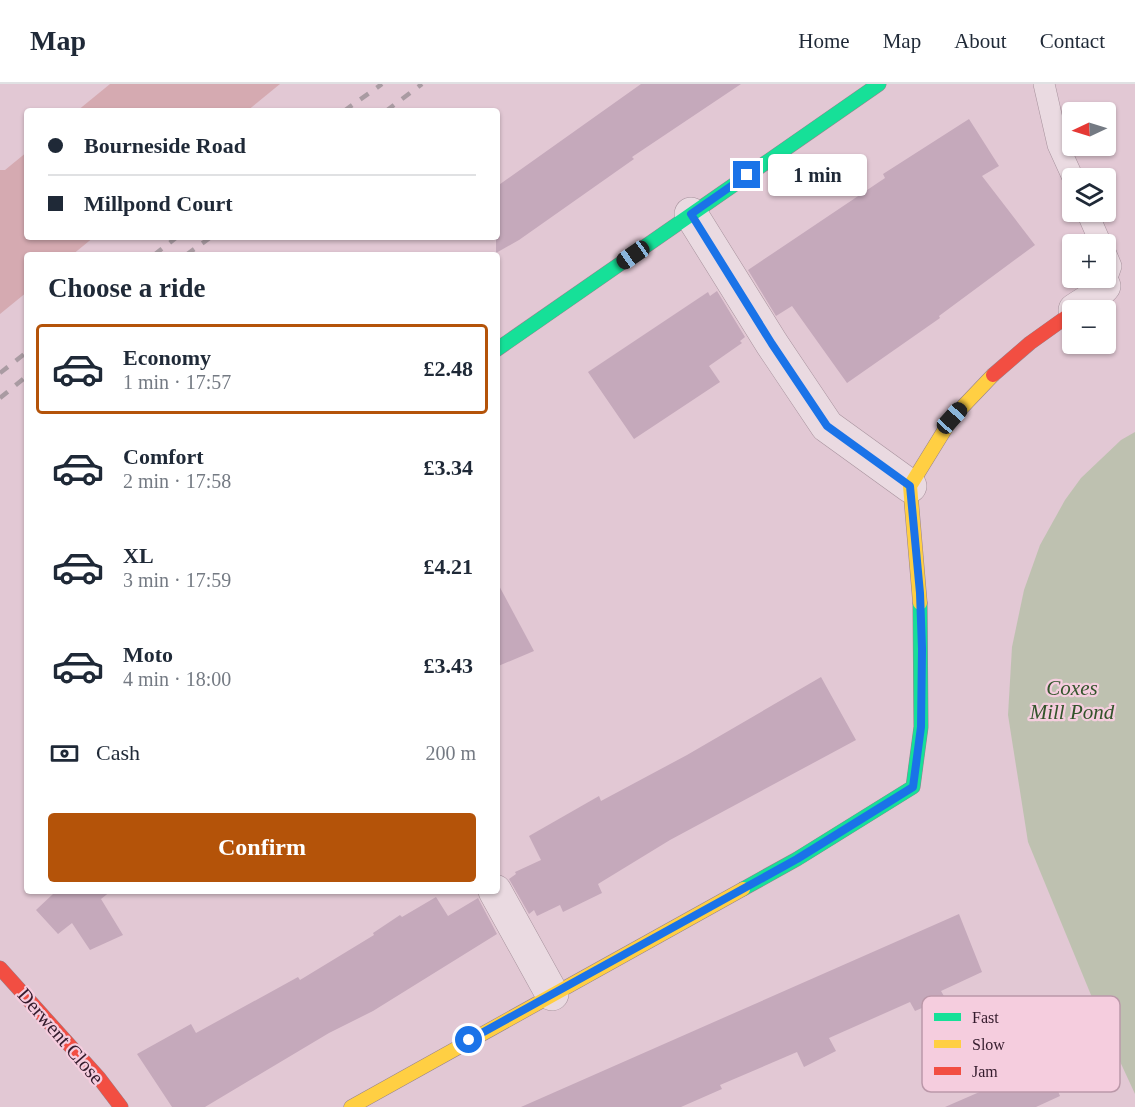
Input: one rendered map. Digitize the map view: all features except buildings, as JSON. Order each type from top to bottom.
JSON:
[{"type":"street","points":[[500,347],[879,84]]},
{"type":"street","points":[[691,214],[772,344],[827,426],[910,486]]},
{"type":"street","points":[[1090,300],[1102,288]]},
{"type":"street","points":[[351,1107],[797,859],[913,787],[921,727],[922,649],[920,593],[910,486],[952,418],[988,379],[1030,343],[1062,320]]},
{"type":"street","points":[[497,894],[552,994]]},
{"type":"street","name":"Derwent Close","points":[[0,968],[99,1078],[121,1107]]},
{"type":"lane","points":[[1044,84],[1058,145],[1068,168]]},
{"type":"shaded area","points":[[110,84],[280,84],[251,108],[81,108]]},
{"type":"shaded area","points":[[24,154],[24,240],[90,240],[76,252],[24,252],[24,294],[0,314],[0,170],[5,170]]},
{"type":"water","name":"Coxes Mill Pond","points":[[1135,432],[1135,1094],[1120,1062],[1120,996],[1091,996],[1028,842],[1008,715],[1012,647],[1024,590],[1040,545],[1065,500],[1081,478],[1121,440]]},
{"type":"railway","points":[[348,108],[382,84]]},
{"type":"railway","points":[[390,108],[422,84]]},
{"type":"railway","points":[[158,252],[173,240]]},
{"type":"railway","points":[[190,252],[207,240]]},
{"type":"railway","points":[[0,373],[24,354]]},
{"type":"railway","points":[[0,398],[24,378]]},
{"type":"traffic: fast","points":[[500,347],[879,84]]},
{"type":"traffic: fast","points":[[743,889],[797,859],[913,787],[921,727],[920,603]]},
{"type":"traffic: slow","points":[[920,603],[910,486],[952,418],[993,375]]},
{"type":"traffic: slow","points":[[351,1107],[743,889]]},
{"type":"traffic: jam","points":[[993,375],[1030,343],[1062,320]]},
{"type":"traffic: jam","points":[[0,968],[99,1078],[121,1107]]},
{"type":"route","points":[[469,1040],[797,859],[913,787],[921,727],[922,649],[920,593],[910,486],[827,426],[772,344],[691,214],[747,175]]}]
